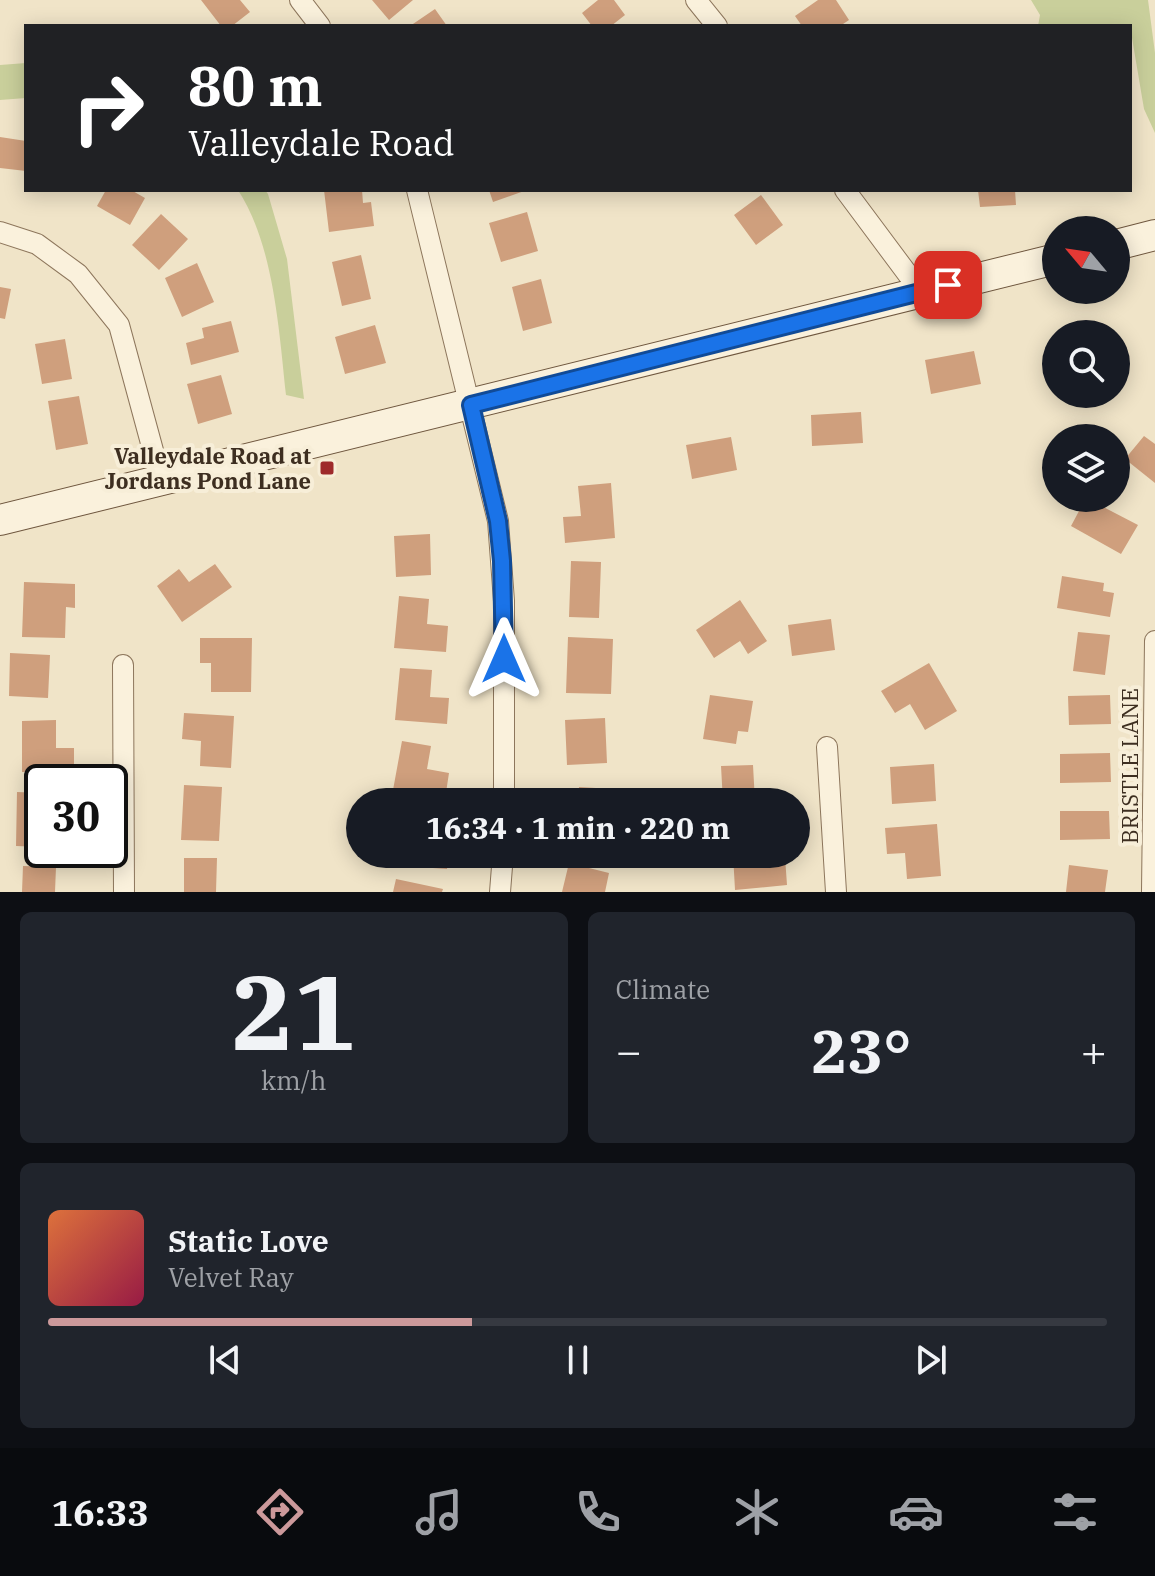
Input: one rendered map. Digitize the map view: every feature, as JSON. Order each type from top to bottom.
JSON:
[{"type":"street","points":[[300,0],[318,24]]},
{"type":"street","points":[[696,0],[715,24]]},
{"type":"street","points":[[418,192],[498,521],[502,561],[504,788]]},
{"type":"street","points":[[846,192],[921,292]]},
{"type":"street","points":[[0,232],[37,244],[78,274],[119,325],[161,480]]},
{"type":"street","points":[[1130,241],[1155,235]]},
{"type":"street","points":[[0,520],[1042,262]]},
{"type":"street","name":"BRISTLE LANE","points":[[1152,892],[1155,641]]},
{"type":"street","points":[[123,665],[124,892]]},
{"type":"street","points":[[827,747],[836,892]]},
{"type":"street","points":[[500,892],[502,868]]},
{"type":"green space","points":[[1031,0],[1148,0],[1155,53],[1155,133],[1144,109],[1132,24],[1038,24],[1040,15]]},
{"type":"green space","points":[[24,63],[24,98],[0,100],[0,65]]},
{"type":"green space","points":[[239,192],[266,192],[287,259],[304,399],[286,395],[273,289],[260,236]]},
{"type":"building","points":[[201,0],[240,0],[250,12],[235,24],[219,24]]},
{"type":"building","points":[[372,0],[413,0],[389,20]]},
{"type":"building","points":[[598,0],[614,0],[625,15],[614,24],[590,24],[582,13]]},
{"type":"building","points":[[818,0],[836,0],[849,20],[843,24],[801,24],[795,16]]},
{"type":"building","points":[[435,9],[446,24],[413,24]]},
{"type":"building","points":[[0,137],[24,141],[24,171],[0,168]]},
{"type":"building","points":[[105,192],[134,192],[145,198],[130,225],[97,206]]},
{"type":"building","points":[[324,192],[362,192],[363,203],[371,202],[374,226],[329,232]]},
{"type":"building","points":[[490,192],[521,192],[493,202]]},
{"type":"building","points":[[978,192],[1015,192],[1016,205],[980,207]]},
{"type":"building","points":[[761,195],[783,225],[756,245],[734,215]]},
{"type":"building","points":[[527,212],[538,251],[501,262],[489,223]]},
{"type":"building","points":[[161,214],[188,239],[159,270],[132,245]]},
{"type":"building","points":[[361,255],[371,299],[342,306],[332,262]]},
{"type":"building","points":[[197,263],[214,302],[182,317],[165,278]]},
{"type":"building","points":[[541,279],[552,323],[523,331],[512,287]]},
{"type":"building","points":[[0,287],[11,289],[5,319],[0,318]]},
{"type":"building","points":[[231,321],[239,352],[191,365],[186,343],[204,338],[202,328]]},
{"type":"building","points":[[375,325],[386,363],[345,374],[335,337]]},
{"type":"building","points":[[65,339],[72,379],[42,384],[35,344]]},
{"type":"building","points":[[974,351],[981,384],[931,394],[925,360]]},
{"type":"building","points":[[221,375],[232,414],[198,424],[187,384]]},
{"type":"building","points":[[79,396],[88,444],[56,450],[48,401]]},
{"type":"building","points":[[861,412],[863,443],[812,446],[811,415]]},
{"type":"building","points":[[1144,436],[1155,444],[1155,483],[1130,463],[1130,453]]},
{"type":"building","points":[[731,437],[737,470],[692,479],[686,445]]},
{"type":"building","points":[[611,483],[615,538],[565,543],[563,517],[581,516],[578,486]]},
{"type":"building","points":[[1078,512],[1113,512],[1138,525],[1121,554],[1071,526]]},
{"type":"building","points":[[430,534],[431,575],[396,577],[394,536]]},
{"type":"building","points":[[571,561],[601,562],[599,618],[569,617]]},
{"type":"building","points":[[215,564],[232,587],[182,622],[157,586],[179,569],[189,582]]},
{"type":"building","points":[[1062,576],[1104,583],[1103,591],[1114,593],[1110,617],[1057,608]]},
{"type":"building","points":[[24,582],[75,584],[75,608],[66,607],[65,638],[22,637]]},
{"type":"building","points":[[399,596],[429,599],[427,624],[448,626],[446,652],[394,648]]},
{"type":"building","points":[[740,600],[767,641],[748,654],[740,641],[714,658],[696,630]]},
{"type":"building","points":[[831,619],[835,650],[792,656],[788,625]]},
{"type":"building","points":[[1078,632],[1110,635],[1105,675],[1073,671]]},
{"type":"building","points":[[568,637],[613,639],[611,694],[566,693]]},
{"type":"building","points":[[200,638],[252,638],[251,692],[211,692],[211,663],[200,663]]},
{"type":"building","points":[[10,653],[50,655],[48,698],[9,696]]},
{"type":"building","points":[[929,663],[957,711],[925,730],[910,704],[895,713],[881,691]]},
{"type":"building","points":[[400,668],[432,670],[430,697],[449,698],[447,724],[395,720]]},
{"type":"building","points":[[710,695],[753,701],[748,732],[738,731],[736,744],[703,739]]},
{"type":"building","points":[[1110,695],[1111,724],[1069,725],[1068,696]]},
{"type":"building","points":[[184,713],[234,716],[231,768],[200,766],[201,741],[182,739]]},
{"type":"building","points":[[605,718],[607,763],[567,765],[565,720]]},
{"type":"building","points":[[56,720],[56,748],[74,748],[74,764],[24,764],[22,772],[22,721]]},
{"type":"building","points":[[402,741],[431,746],[427,769],[449,773],[447,788],[393,788]]},
{"type":"building","points":[[1110,753],[1111,782],[1060,783],[1060,754]]},
{"type":"building","points":[[934,764],[936,801],[892,804],[890,767]]},
{"type":"building","points":[[753,765],[754,788],[722,788],[721,766]]},
{"type":"building","points":[[184,785],[222,787],[219,841],[181,840]]},
{"type":"building","points":[[17,792],[24,792],[24,846],[16,846]]},
{"type":"building","points":[[1060,811],[1109,811],[1110,839],[1060,840]]},
{"type":"building","points":[[937,824],[941,876],[907,879],[905,853],[887,854],[885,828]]},
{"type":"building","points":[[184,858],[217,858],[216,892],[184,892]]},
{"type":"building","points":[[1069,865],[1108,870],[1105,892],[1066,892]]},
{"type":"building","points":[[23,866],[56,868],[55,892],[22,892]]},
{"type":"building","points":[[568,868],[589,868],[609,873],[605,892],[562,892]]},
{"type":"building","points":[[734,868],[786,868],[787,885],[735,890]]},
{"type":"building","points":[[396,879],[443,889],[442,892],[393,892]]},
{"type":"place","name":"Valleydale Road at Jordans Pond Lane","points":[[327,468]]},
{"type":"route","points":[[504,659],[504,601],[498,521],[471,405],[948,285]]}]
